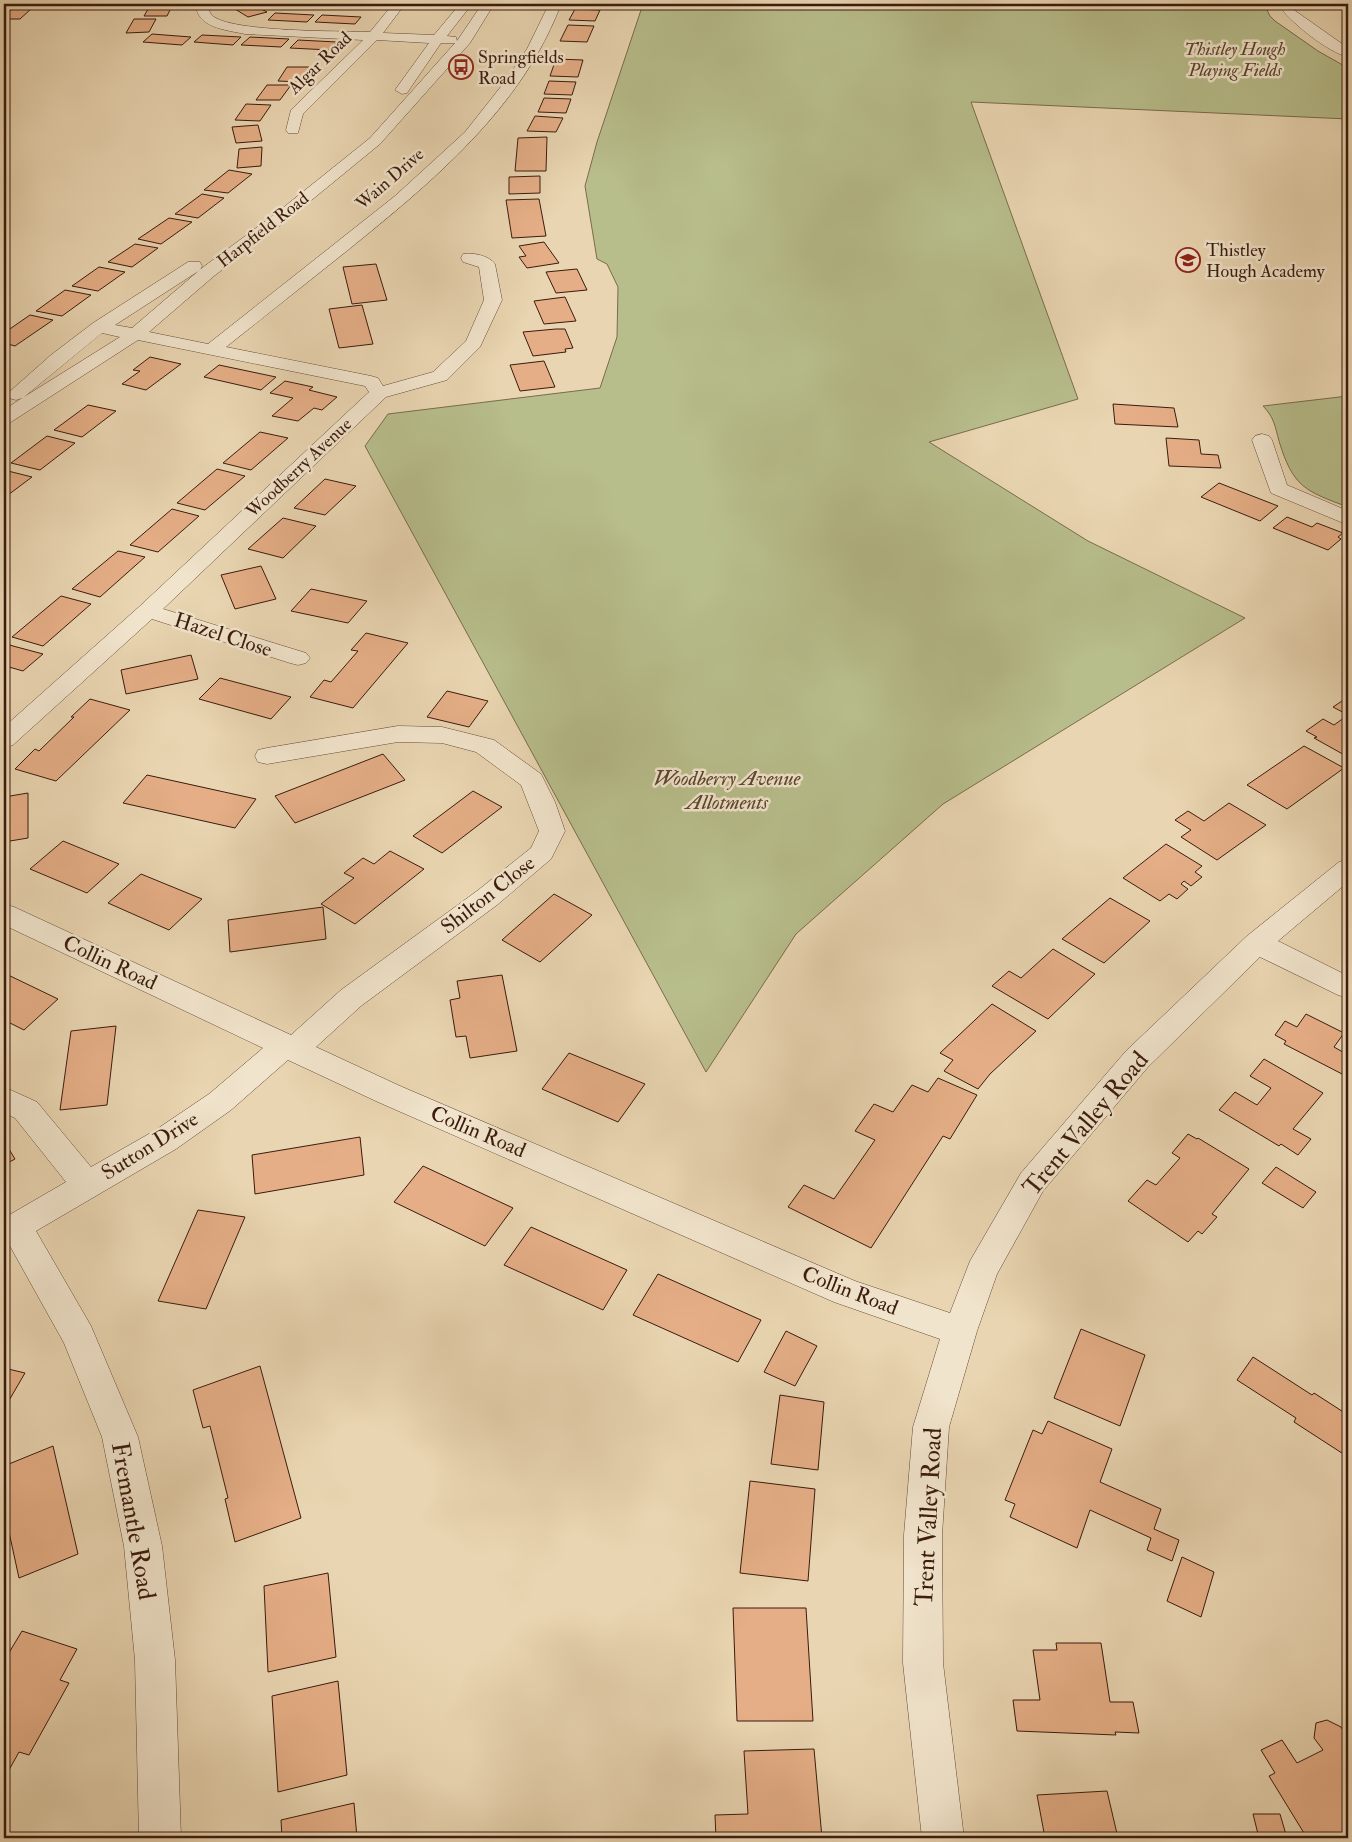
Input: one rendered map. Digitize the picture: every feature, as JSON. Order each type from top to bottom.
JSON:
[{"type":"street","points":[[202,4],[202,12],[206,18],[215,23],[244,30],[465,40]]},
{"type":"street","name":"Algar Road","points":[[293,130],[296,113],[374,36],[399,4]]},
{"type":"street","points":[[379,114],[406,86],[438,39],[466,4]]},
{"type":"street","name":"Harpfield Road","points":[[4,418],[136,334],[208,272],[285,214],[375,141],[465,40],[488,4]]},
{"type":"street","name":"Wain Drive","points":[[213,349],[401,199],[470,135],[508,87],[534,49],[555,4]]},
{"type":"street","points":[[1284,4],[1289,12],[1336,47],[1348,53]]},
{"type":"street","name":"Harpfield Road","points":[[4,405],[57,359],[98,327],[205,259],[262,216],[351,140]]},
{"type":"street","points":[[98,327],[371,382],[379,393],[440,376],[474,343],[494,300],[487,264],[469,258]]},
{"type":"street","name":"Woodberry Avenue","points":[[4,740],[148,611],[379,393]]},
{"type":"street","points":[[1262,440],[1278,489],[1348,519]]},
{"type":"street","name":"Hazel Close","points":[[148,611],[298,658]]},
{"type":"street","name":"Shilton Close","points":[[267,756],[351,740],[398,734],[442,735],[485,746],[532,780],[552,831],[542,853],[487,898],[351,998],[291,1047]]},
{"type":"street","name":"Trent Valley Road","points":[[943,1838],[923,1663],[923,1535],[931,1427],[960,1330],[982,1271],[1032,1182],[1137,1059],[1257,943],[1348,868]]},
{"type":"street","name":"Collin Road","points":[[4,914],[389,1094],[846,1292],[960,1330]]},
{"type":"street","points":[[1257,943],[1348,988]]},
{"type":"street","name":"Sutton Drive","points":[[10,1231],[173,1135],[220,1102],[291,1047]]},
{"type":"street","points":[[4,1099],[26,1110],[87,1185]]},
{"type":"street","name":"Fremantle Road","points":[[10,1231],[79,1337],[120,1437],[143,1546],[155,1660],[160,1838]]},
{"type":"green space","points":[[643,4],[1264,4],[1275,21],[1318,51],[1348,68],[1348,119],[971,102],[1078,399],[929,442],[1088,541],[1245,618],[943,804],[796,934],[706,1072],[365,446],[388,414],[600,388],[617,337],[618,287],[607,264],[597,259],[585,186],[597,142]]},
{"type":"green space","points":[[1348,396],[1348,507],[1311,491],[1296,478],[1284,456],[1272,418],[1263,406]]},
{"type":"building","points":[[10,4],[38,4],[33,8],[5,7]]},
{"type":"building","points":[[151,4],[173,4],[167,16],[144,16]]},
{"type":"building","points":[[252,4],[267,12],[248,17],[230,6]]},
{"type":"building","points":[[344,4],[366,4],[364,7],[342,6]]},
{"type":"building","points":[[578,4],[604,4],[602,7],[577,6]]},
{"type":"building","points":[[12,9],[31,9],[20,19],[4,19],[4,16]]},
{"type":"building","points":[[575,9],[600,10],[595,21],[569,20]]},
{"type":"building","points":[[275,13],[314,15],[307,22],[268,20]]},
{"type":"building","points":[[322,15],[361,17],[355,24],[315,22]]},
{"type":"building","points":[[134,19],[156,19],[149,32],[126,33]]},
{"type":"building","points":[[568,25],[594,26],[587,42],[560,41]]},
{"type":"building","points":[[152,34],[191,37],[182,45],[143,42]]},
{"type":"building","points":[[202,35],[241,37],[233,45],[194,42]]},
{"type":"building","points":[[250,37],[289,39],[281,47],[241,45]]},
{"type":"building","points":[[298,40],[337,42],[330,50],[290,48]]},
{"type":"building","points":[[556,59],[583,60],[578,77],[550,76]]},
{"type":"building","points":[[287,67],[309,67],[301,82],[278,81]]},
{"type":"building","points":[[549,81],[576,82],[572,95],[544,94]]},
{"type":"building","points":[[267,85],[291,85],[280,100],[256,100]]},
{"type":"building","points":[[544,98],[571,99],[566,113],[538,112]]},
{"type":"building","points":[[246,104],[271,105],[260,121],[235,120]]},
{"type":"building","points":[[535,116],[563,118],[556,132],[527,131]]},
{"type":"building","points":[[258,125],[262,141],[236,143],[232,127]]},
{"type":"building","points":[[547,137],[546,171],[515,171],[518,138]]},
{"type":"building","points":[[262,147],[261,166],[237,168],[239,149]]},
{"type":"building","points":[[229,170],[252,174],[228,193],[204,190]]},
{"type":"building","points":[[540,176],[540,193],[509,194],[509,177]]},
{"type":"building","points":[[202,194],[224,198],[198,218],[175,214]]},
{"type":"building","points":[[539,199],[546,236],[512,238],[506,200]]},
{"type":"building","points":[[169,218],[192,222],[161,244],[138,239]]},
{"type":"building","points":[[544,242],[559,263],[527,268],[519,257],[526,256],[519,246]]},
{"type":"building","points":[[135,244],[158,248],[132,267],[108,262]]},
{"type":"building","points":[[376,264],[387,300],[352,304],[343,267]]},
{"type":"building","points":[[99,267],[125,272],[98,291],[72,286]]},
{"type":"building","points":[[577,269],[587,290],[556,293],[546,272]]},
{"type":"building","points":[[65,290],[91,295],[62,316],[36,311]]},
{"type":"building","points":[[565,297],[576,321],[544,324],[534,301]]},
{"type":"building","points":[[362,305],[373,344],[339,348],[329,309]]},
{"type":"building","points":[[30,315],[53,320],[15,346],[4,343],[4,333]]},
{"type":"building","points":[[565,329],[573,348],[565,349],[566,352],[533,356],[523,332]]},
{"type":"building","points":[[150,357],[181,364],[146,390],[122,384],[140,371],[133,370]]},
{"type":"building","points":[[544,361],[555,387],[520,391],[510,365]]},
{"type":"building","points":[[219,365],[276,377],[261,390],[204,377]]},
{"type":"building","points":[[285,381],[313,387],[309,390],[337,397],[322,410],[314,408],[298,421],[272,416],[293,398],[270,393]]},
{"type":"building","points":[[1113,404],[1174,408],[1178,427],[1115,424]]},
{"type":"building","points":[[88,405],[116,411],[82,437],[54,430]]},
{"type":"building","points":[[260,432],[288,438],[251,470],[223,463]]},
{"type":"building","points":[[47,436],[75,443],[40,470],[11,463]]},
{"type":"building","points":[[1166,438],[1199,440],[1201,454],[1218,455],[1221,468],[1169,466]]},
{"type":"building","points":[[217,469],[245,476],[205,510],[177,503]]},
{"type":"building","points":[[4,470],[32,477],[4,498]]},
{"type":"building","points":[[325,479],[356,486],[325,515],[294,508]]},
{"type":"building","points":[[1219,483],[1278,506],[1260,521],[1201,497]]},
{"type":"building","points":[[172,509],[199,516],[158,552],[130,545]]},
{"type":"building","points":[[1287,517],[1312,527],[1317,523],[1343,533],[1338,537],[1341,539],[1328,550],[1273,528]]},
{"type":"building","points":[[283,518],[316,526],[283,558],[248,549]]},
{"type":"building","points":[[118,551],[145,557],[100,597],[72,589]]},
{"type":"building","points":[[261,566],[276,599],[235,609],[221,575]]},
{"type":"building","points":[[311,589],[367,601],[348,623],[291,611]]},
{"type":"building","points":[[61,596],[91,604],[43,646],[12,637]]},
{"type":"building","points":[[366,633],[408,643],[353,708],[310,697],[324,680],[331,682],[358,651],[351,650]]},
{"type":"building","points":[[4,643],[43,654],[23,671],[9,667],[4,672]]},
{"type":"building","points":[[191,655],[198,679],[126,694],[121,670]]},
{"type":"building","points":[[220,678],[291,697],[271,719],[199,699]]},
{"type":"building","points":[[447,691],[488,701],[469,727],[427,717]]},
{"type":"building","points":[[90,699],[130,710],[56,781],[15,769],[35,749],[39,751]]},
{"type":"building","points":[[1345,699],[1348,701],[1348,715],[1333,707]]},
{"type":"building","points":[[1348,715],[1348,757],[1314,738],[1317,737],[1306,731],[1323,719],[1334,725]]},
{"type":"building","points":[[1304,746],[1344,768],[1287,809],[1247,785]]},
{"type":"building","points":[[383,754],[405,780],[295,823],[275,796]]},
{"type":"building","points":[[147,775],[256,799],[235,828],[123,803]]},
{"type":"building","points":[[473,791],[502,807],[442,853],[413,836]]},
{"type":"building","points":[[28,793],[28,838],[4,842],[4,797]]},
{"type":"building","points":[[1229,803],[1266,825],[1217,860],[1181,837],[1191,830],[1175,820],[1188,811],[1204,821]]},
{"type":"building","points":[[63,841],[119,864],[87,893],[30,869]]},
{"type":"building","points":[[1166,844],[1202,866],[1195,872],[1202,877],[1191,886],[1184,881],[1181,884],[1188,889],[1177,899],[1169,894],[1160,901],[1123,878]]},
{"type":"building","points":[[390,851],[424,869],[355,924],[321,904],[354,878],[344,873],[363,858],[374,864]]},
{"type":"building","points":[[141,874],[202,899],[169,930],[108,903]]},
{"type":"building","points":[[554,894],[592,915],[540,962],[502,940]]},
{"type":"building","points":[[1110,898],[1150,921],[1104,963],[1062,939]]},
{"type":"building","points":[[323,907],[326,939],[230,952],[228,920]]},
{"type":"building","points":[[1053,949],[1095,974],[1048,1019],[992,986],[1009,971],[1021,978]]},
{"type":"building","points":[[4,973],[58,999],[24,1030],[4,1020]]},
{"type":"building","points":[[502,975],[517,1051],[470,1058],[466,1036],[456,1037],[450,1000],[460,998],[457,981]]},
{"type":"building","points":[[992,1004],[1036,1031],[990,1074],[978,1089],[944,1071],[953,1060],[940,1053]]},
{"type":"building","points":[[1306,1014],[1344,1033],[1334,1047],[1348,1055],[1348,1068],[1344,1075],[1284,1044],[1286,1041],[1275,1035],[1285,1021],[1297,1027]]},
{"type":"building","points":[[116,1026],[107,1105],[60,1110],[71,1031]]},
{"type":"building","points":[[569,1053],[645,1084],[618,1122],[542,1089]]},
{"type":"building","points":[[1264,1059],[1323,1093],[1293,1129],[1311,1139],[1298,1155],[1281,1144],[1279,1146],[1219,1110],[1235,1092],[1257,1105],[1271,1088],[1250,1076]]},
{"type":"building","points":[[938,1078],[977,1095],[950,1139],[943,1136],[871,1248],[788,1207],[804,1185],[834,1199],[875,1140],[855,1131],[874,1104],[893,1112],[912,1085],[928,1092]]},
{"type":"building","points":[[1188,1134],[1198,1138],[1249,1169],[1212,1214],[1217,1217],[1202,1234],[1198,1231],[1188,1242],[1128,1201],[1147,1180],[1156,1185],[1180,1158],[1172,1153]]},
{"type":"building","points":[[360,1137],[364,1175],[255,1194],[252,1155]]},
{"type":"building","points":[[4,1141],[15,1159],[4,1165]]},
{"type":"building","points":[[423,1166],[513,1208],[485,1246],[394,1202]]},
{"type":"building","points":[[1276,1167],[1316,1192],[1303,1208],[1262,1183]]},
{"type":"building","points":[[198,1210],[245,1217],[206,1309],[158,1301]]},
{"type":"building","points":[[531,1227],[627,1270],[603,1310],[504,1265]]},
{"type":"building","points":[[658,1274],[761,1320],[738,1362],[633,1315]]},
{"type":"building","points":[[1081,1329],[1145,1355],[1120,1426],[1054,1398]]},
{"type":"building","points":[[786,1331],[817,1346],[795,1386],[764,1372]]},
{"type":"building","points":[[1253,1357],[1312,1395],[1314,1393],[1348,1415],[1348,1457],[1294,1422],[1296,1418],[1237,1380]]},
{"type":"building","points":[[260,1366],[301,1518],[235,1542],[225,1499],[228,1498],[210,1426],[203,1428],[193,1390]]},
{"type":"building","points":[[4,1368],[25,1373],[4,1409]]},
{"type":"building","points":[[780,1395],[824,1402],[818,1470],[771,1464]]},
{"type":"building","points":[[1048,1421],[1112,1449],[1100,1482],[1161,1509],[1154,1529],[1179,1540],[1172,1561],[1147,1550],[1151,1538],[1090,1510],[1077,1548],[1010,1517],[1015,1504],[1005,1500],[1033,1430],[1042,1434]]},
{"type":"building","points":[[53,1446],[78,1554],[19,1578],[4,1509],[4,1466]]},
{"type":"building","points":[[750,1481],[815,1489],[808,1581],[740,1573]]},
{"type":"building","points":[[1182,1557],[1214,1572],[1201,1617],[1167,1601]]},
{"type":"building","points":[[328,1573],[336,1657],[268,1672],[264,1586]]},
{"type":"building","points":[[733,1608],[806,1608],[813,1721],[737,1721]]},
{"type":"building","points":[[22,1631],[77,1649],[60,1680],[69,1683],[29,1755],[19,1752],[4,1779],[4,1661]]},
{"type":"building","points":[[1056,1643],[1101,1643],[1110,1702],[1133,1702],[1139,1733],[1115,1732],[1116,1735],[1017,1731],[1013,1700],[1040,1700],[1033,1650],[1057,1650]]},
{"type":"building","points":[[338,1681],[347,1775],[278,1792],[272,1696]]},
{"type":"building","points":[[1327,1720],[1341,1727],[1348,1738],[1348,1838],[1307,1838],[1269,1776],[1275,1773],[1261,1750],[1282,1740],[1297,1763],[1323,1750],[1314,1738],[1316,1723]]},
{"type":"building","points":[[814,1749],[822,1838],[716,1838],[715,1815],[748,1814],[744,1751]]},
{"type":"building","points":[[1107,1791],[1118,1838],[1045,1838],[1037,1795]]},
{"type":"building","points":[[354,1803],[357,1838],[282,1838],[281,1820]]},
{"type":"building","points":[[1253,1814],[1280,1814],[1287,1838],[1259,1838]]},
{"type":"place","name":"Springfields Road","points":[[461,67]]},
{"type":"place","name":"Thistley Hough Academy","points":[[1188,260]]},
{"type":"park label","name":"Thistley Hough Playing Fields","points":[[1235,59]]},
{"type":"park label","name":"Woodberry Avenue Allotments","points":[[727,790]]}]
